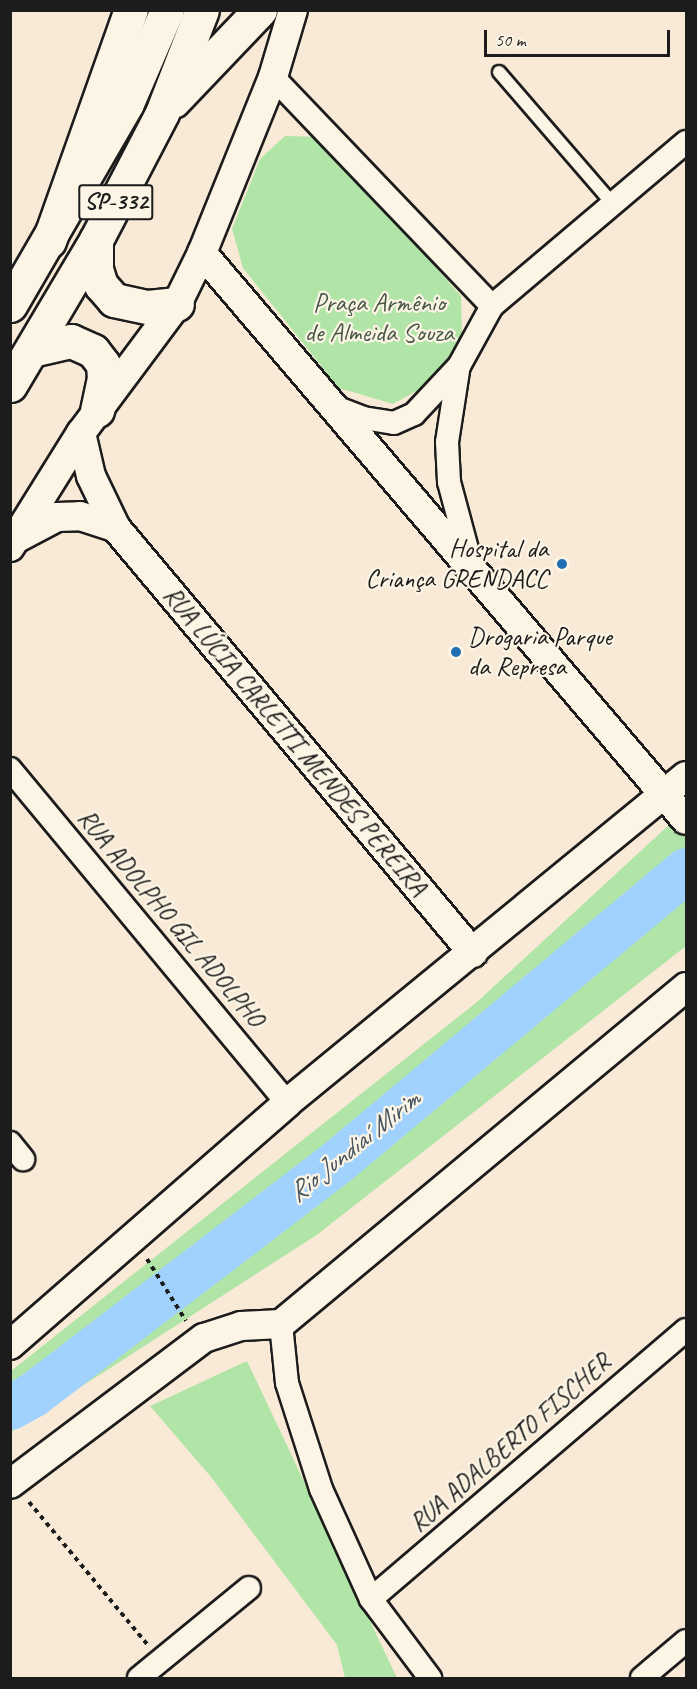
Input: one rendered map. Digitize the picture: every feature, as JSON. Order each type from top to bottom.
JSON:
[{"type":"main road","points":[[49,241],[131,10]]},
{"type":"main road","name":"SP-332","points":[[10,306],[127,103],[167,10]]},
{"type":"main road","name":"SP-332","points":[[10,385],[96,240],[162,113],[202,10]]},
{"type":"main road","points":[[162,113],[260,10]]},
{"type":"main road","points":[[96,240],[96,270],[102,285],[114,300],[148,307],[177,304]]},
{"type":"main road","points":[[32,350],[71,341],[93,351],[103,364],[104,378],[89,422]]},
{"type":"street","points":[[13,543],[89,422],[177,304],[202,253],[273,77],[293,10]]},
{"type":"street","points":[[273,77],[492,306]]},
{"type":"street","points":[[328,404],[363,418],[394,423],[414,414],[435,396],[459,366],[492,306],[687,142]]},
{"type":"street","points":[[202,253],[328,404],[687,820]]},
{"type":"street","points":[[459,366],[447,442],[449,482],[472,569]]},
{"type":"street","name":"RUA LÚCIA CARLETTI MENDES PEREIRA","points":[[89,422],[91,476],[116,528],[473,953]]},
{"type":"street","points":[[13,543],[57,517],[80,516],[116,528]]},
{"type":"street","name":"RUA ADOLPHO GIL ADOLPHO","points":[[10,769],[287,1103]]},
{"type":"street","points":[[10,1345],[287,1103],[687,776]]},
{"type":"street","points":[[11,1483],[204,1338],[241,1326],[281,1324],[687,987]]},
{"type":"street","points":[[281,1324],[287,1383],[318,1478],[371,1599],[430,1678]]},
{"type":"street","name":"RUA ADALBERTO FISCHER","points":[[371,1599],[687,1330]]},
{"type":"street","points":[[139,1678],[249,1588]]},
{"type":"street","points":[[642,1678],[687,1641]]},
{"type":"lane","points":[[499,72],[612,203]]},
{"type":"path","points":[[141,1250],[189,1325]]},
{"type":"path","points":[[11,1483],[161,1660]]},
{"type":"green space","name":"Praça Armênio de Almeida Souza","points":[[285,136],[321,137],[461,296],[462,335],[434,381],[393,404],[339,388],[243,268],[232,229],[260,159]]},
{"type":"green space","points":[[686,786],[686,946],[318,1234],[11,1432],[11,1371],[477,1002],[684,811],[672,798]]},
{"type":"green space","points":[[247,1361],[397,1678],[345,1678],[337,1645],[211,1477],[150,1406]]},
{"type":"waterway","name":"Rio Jundiaí Mirim","points":[[10,1407],[32,1395],[339,1160],[686,870]]},
{"type":"place","name":"Hospital da Criança GRENDACC","points":[[562,564]]},
{"type":"place","name":"Drogaria Parque da Represa","points":[[456,652]]}]
